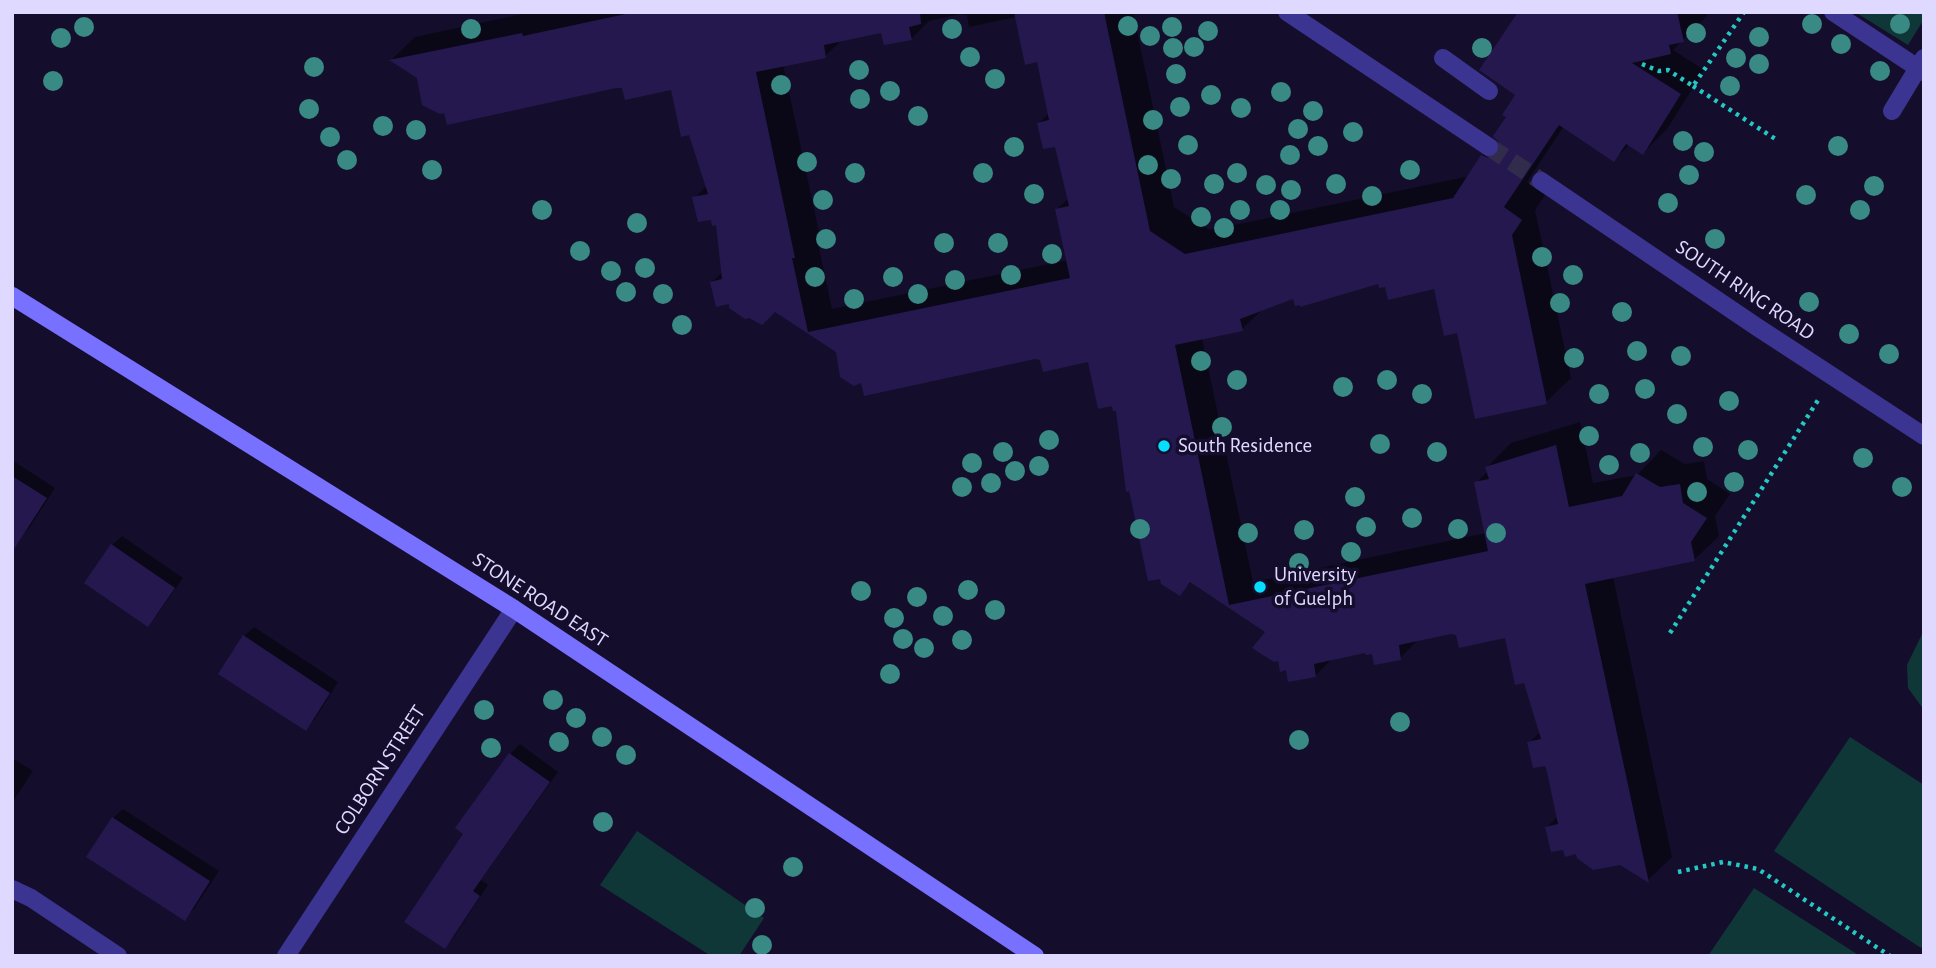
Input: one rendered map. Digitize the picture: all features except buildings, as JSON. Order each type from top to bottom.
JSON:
[{"type":"main road","name":"STONE ROAD EAST","points":[[12,296],[514,609],[1035,956]]},
{"type":"street","points":[[1287,12],[1489,147]]},
{"type":"street","points":[[1833,12],[1922,66],[1892,111]]},
{"type":"street","points":[[1443,58],[1489,91]]},
{"type":"street","name":"SOUTH RING ROAD","points":[[1541,181],[1924,436]]},
{"type":"street","name":"COLBORN STREET","points":[[286,956],[514,609]]},
{"type":"street","points":[[12,889],[31,898],[118,956]]},
{"type":"path","points":[[1693,86],[1744,12]]},
{"type":"path","points":[[1642,64],[1659,71],[1668,70],[1777,140]]},
{"type":"path","points":[[1670,633],[1834,376]]},
{"type":"path","points":[[1678,872],[1723,862],[1758,869],[1890,956]]},
{"type":"green space","points":[[1855,12],[1924,12],[1924,19],[1908,45]]},
{"type":"green space","points":[[1924,630],[1924,710],[1908,688],[1907,665]]},
{"type":"green space","points":[[1850,737],[1924,785],[1924,943],[1921,948],[1774,851]]},
{"type":"green space","points":[[637,831],[764,918],[739,956],[711,956],[600,885]]},
{"type":"green space","points":[[1754,888],[1860,956],[1708,956]]},
{"type":"tunnel","points":[[1489,147],[1541,181]]},
{"type":"place","name":"South Residence","points":[[1164,446]]},
{"type":"place","name":"University of Guelph","points":[[1260,587]]}]
